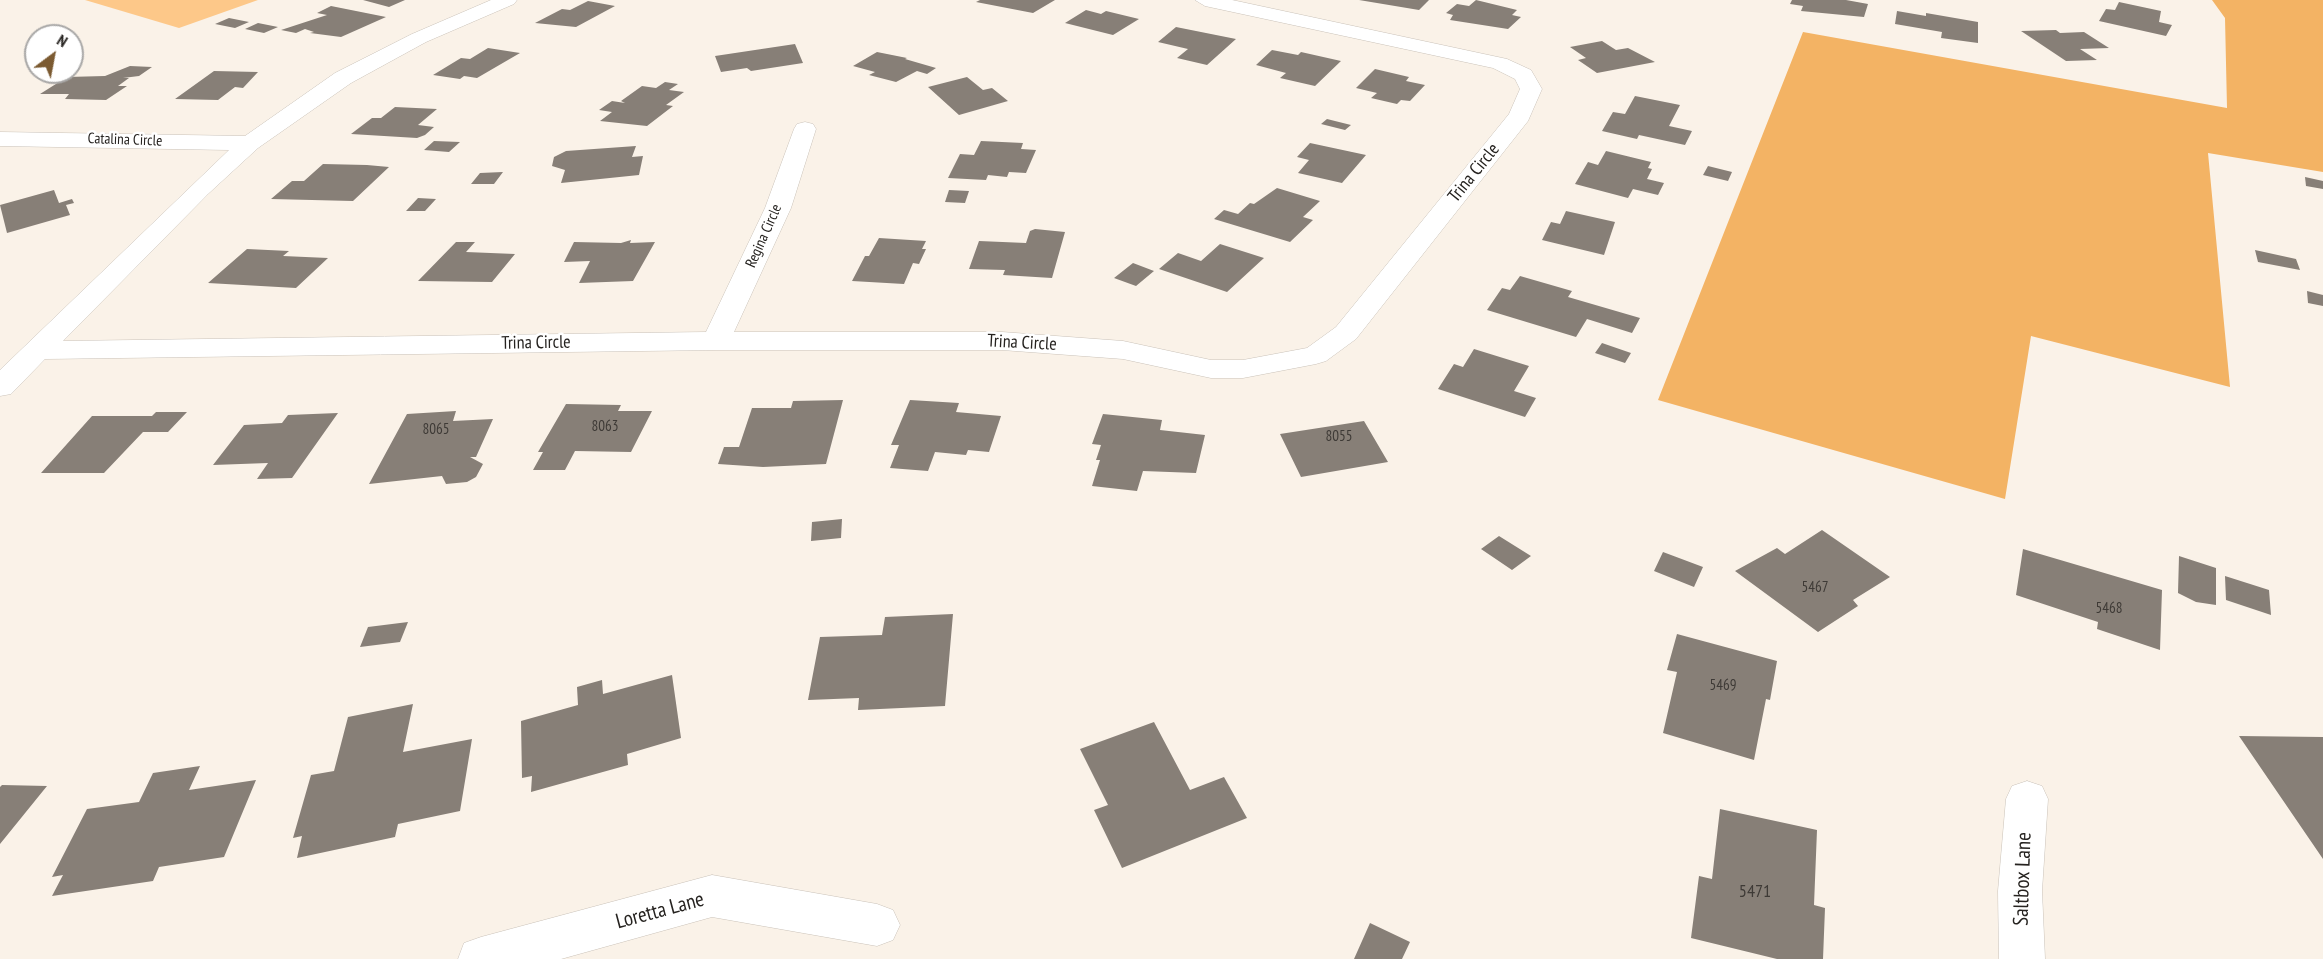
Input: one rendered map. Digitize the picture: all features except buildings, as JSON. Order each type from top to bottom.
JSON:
[{"type":"street","points":[[0,387],[199,189],[250,143],[343,78],[419,38],[507,0]]},
{"type":"street","name":"Trina Circle","points":[[38,350],[716,341],[1002,341],[1123,350],[1211,369],[1244,369],[1316,356],[1346,333],[1520,116],[1531,89],[1523,75],[1500,63],[1205,0]]},
{"type":"street","name":"Regina Circle","points":[[716,341],[778,208],[805,129]]},
{"type":"street","name":"Catalina Circle","points":[[0,139],[250,143]]},
{"type":"street","name":"Saltbox Lane","points":[[2022,959],[2020,891],[2027,799]]},
{"type":"street","name":"Loretta Lane","points":[[481,959],[711,896],[877,925]]},
{"type":"shaded area","points":[[85,0],[258,0],[179,28]]},
{"type":"shaded area","points":[[2212,0],[2323,0],[2323,172],[2208,153],[2230,387],[2031,336],[2005,499],[1658,400],[1803,32],[2227,108],[2225,18]]}]
